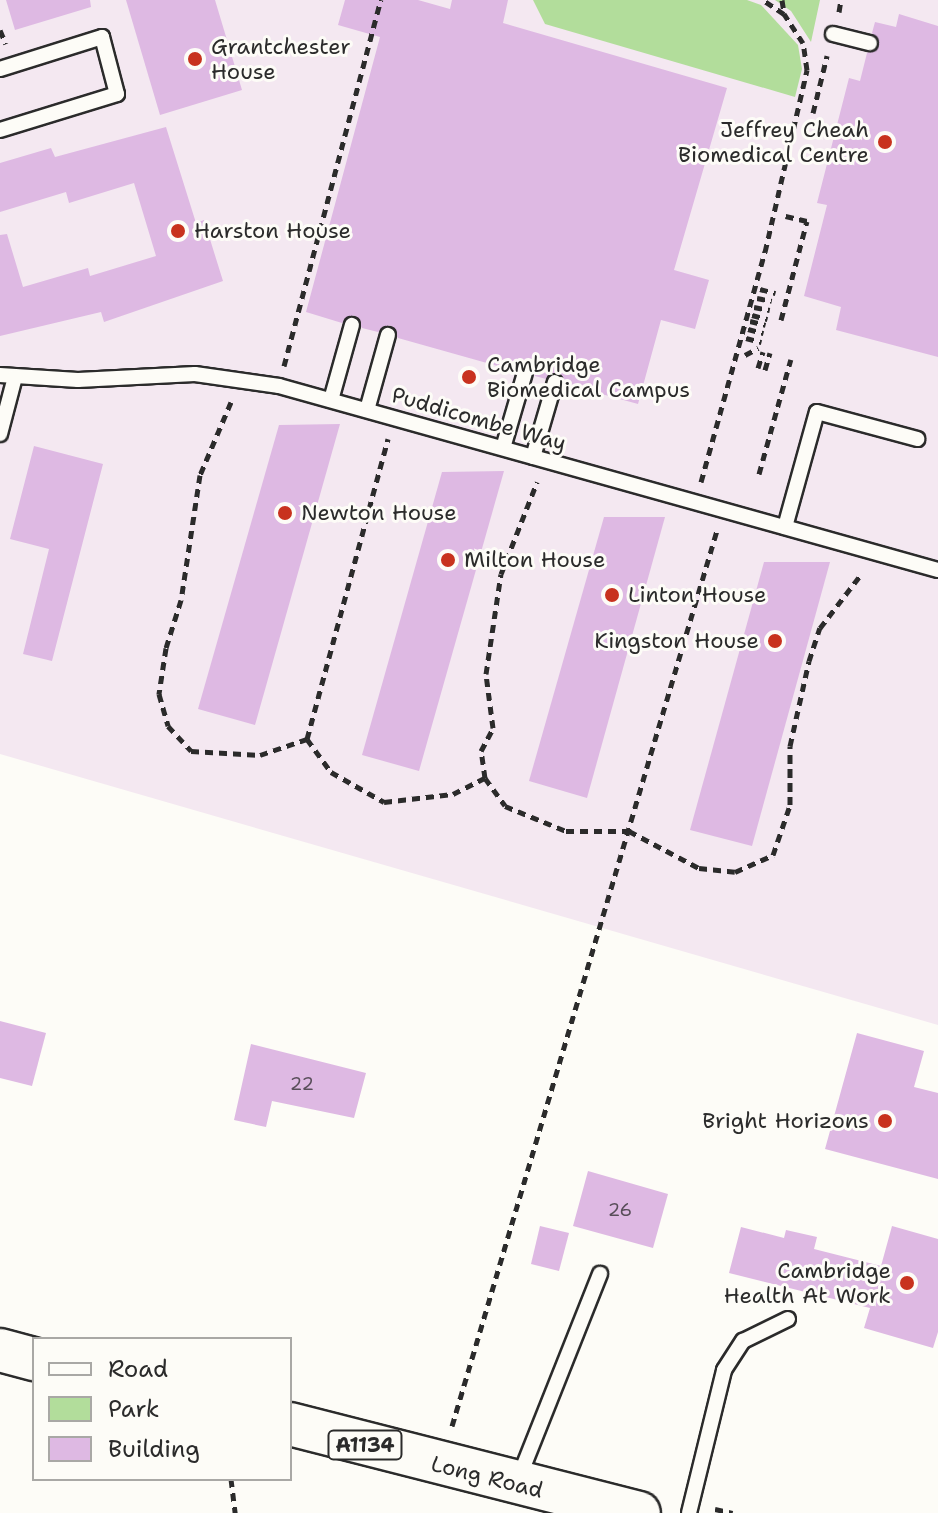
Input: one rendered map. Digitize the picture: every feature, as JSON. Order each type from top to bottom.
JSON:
[{"type":"main road","points":[[0,1350],[32,1358]]},
{"type":"main road","name":"Long Road","points":[[292,1425],[629,1512]]},
{"type":"lane","points":[[833,34],[870,43]]},
{"type":"lane","points":[[0,69],[102,37],[117,94],[0,130]]},
{"type":"lane","points":[[331,400],[352,325]]},
{"type":"lane","points":[[367,410],[388,335]]},
{"type":"lane","points":[[503,448],[525,373]]},
{"type":"lane","name":"Puddicombe Way","points":[[7,376],[78,380],[195,374],[243,378],[394,417],[938,570]]},
{"type":"lane","points":[[0,434],[7,376]]},
{"type":"lane","points":[[540,458],[555,382]]},
{"type":"lane","points":[[785,527],[817,412],[917,439]]},
{"type":"lane","points":[[517,1484],[600,1274]]},
{"type":"lane","points":[[689,1513],[724,1370],[743,1341],[788,1319]]},
{"type":"path","points":[[279,386],[381,0]]},
{"type":"path","points":[[696,502],[765,252],[807,70],[803,43],[784,14],[763,0]]},
{"type":"path","points":[[782,0],[784,14]]},
{"type":"path","points":[[0,30],[6,45]]},
{"type":"path","points":[[781,320],[807,221],[786,216]]},
{"type":"path","points":[[760,289],[775,293]]},
{"type":"path","points":[[757,298],[772,301]]},
{"type":"path","points":[[754,307],[770,310]]},
{"type":"path","points":[[751,318],[766,322]]},
{"type":"path","points":[[748,329],[763,333]]},
{"type":"path","points":[[746,338],[763,349]]},
{"type":"path","points":[[745,355],[763,349]]},
{"type":"path","points":[[758,368],[763,349]]},
{"type":"path","points":[[763,349],[765,370]]},
{"type":"path","points":[[759,474],[791,359]]},
{"type":"path","points":[[243,378],[200,475],[181,600],[159,694],[168,726],[191,751],[260,755],[307,739]]},
{"type":"path","points":[[307,739],[394,417]]},
{"type":"path","points":[[540,458],[501,574],[486,674],[493,728],[481,751],[485,778],[505,806],[566,831],[629,831],[699,868],[735,872],[773,855],[790,805],[790,746],[809,661],[820,628],[877,553]]},
{"type":"path","points":[[440,1465],[723,510]]},
{"type":"path","points":[[307,739],[331,772],[384,802],[453,794],[485,778]]},
{"type":"path","points":[[231,1481],[235,1513]]},
{"type":"shaded area","name":"Cambridge Biomedical Campus","points":[[0,0],[938,0],[938,1025],[0,754]]},
{"type":"green space","points":[[533,0],[747,0],[761,5],[798,45],[802,69],[795,97],[545,24]]},
{"type":"green space","points":[[775,0],[820,0],[811,42],[791,11]]},
{"type":"building","points":[[6,0],[90,0],[91,7],[15,30]]},
{"type":"building","name":"Grantchester House","points":[[126,0],[215,0],[242,90],[160,115]]},
{"type":"building","points":[[345,0],[418,0],[450,9],[452,0],[508,0],[503,23],[727,88],[674,270],[709,280],[695,329],[661,320],[638,404],[565,384],[557,372],[546,379],[535,376],[527,363],[515,371],[398,338],[390,325],[378,332],[362,328],[354,315],[342,323],[306,312],[380,37],[338,25]]},
{"type":"building","name":"Jeffrey Cheah Biomedical Centre","points":[[899,14],[938,26],[938,357],[836,330],[841,307],[804,296],[827,205],[817,203],[849,78],[860,81],[867,53],[879,46],[872,33],[875,22],[896,27]]},
{"type":"building","name":"Harston House","points":[[166,127],[196,223],[204,220],[223,281],[104,322],[101,312],[0,336],[0,235],[7,234],[23,287],[88,268],[90,276],[156,256],[134,183],[69,203],[66,192],[0,212],[0,163],[51,148],[55,157]]},
{"type":"building","name":"Newton House","points":[[340,424],[255,725],[198,709],[279,425]]},
{"type":"building","points":[[34,446],[103,464],[52,661],[23,654],[49,549],[10,539]]},
{"type":"building","name":"Milton House","points":[[504,471],[419,771],[362,755],[442,472]]},
{"type":"building","name":"Linton House","points":[[604,517],[665,517],[587,798],[529,781]]},
{"type":"building","name":"Kingston House","points":[[764,562],[830,562],[752,846],[690,830]]},
{"type":"building","points":[[0,1021],[46,1033],[32,1086],[0,1078]]},
{"type":"building","name":"Bright Horizons","points":[[857,1033],[924,1051],[914,1087],[938,1093],[938,1179],[825,1149]]},
{"type":"building","points":[[251,1044],[366,1073],[354,1118],[272,1101],[266,1127],[234,1120]]},
{"type":"building","points":[[588,1171],[668,1194],[653,1248],[573,1226]]},
{"type":"building","points":[[540,1226],[569,1233],[559,1271],[531,1264]]},
{"type":"building","points":[[892,1226],[938,1239],[938,1332],[933,1348],[864,1328],[870,1308],[729,1273],[741,1227],[784,1238],[786,1230],[817,1237],[814,1249],[881,1266]]},
{"type":"place","name":"Grantchester House","points":[[195,59]]},
{"type":"place","name":"Jeffrey Cheah Biomedical Centre","points":[[885,142]]},
{"type":"place","name":"Harston House","points":[[178,231]]},
{"type":"place","name":"Cambridge Biomedical Campus","points":[[469,377]]},
{"type":"place","name":"Newton House","points":[[285,513]]},
{"type":"place","name":"Milton House","points":[[448,560]]},
{"type":"place","name":"Linton House","points":[[612,595]]},
{"type":"place","name":"Kingston House","points":[[775,641]]},
{"type":"place","name":"Bright Horizons","points":[[885,1121]]},
{"type":"place","name":"Cambridge Health At Work","points":[[907,1283]]}]
